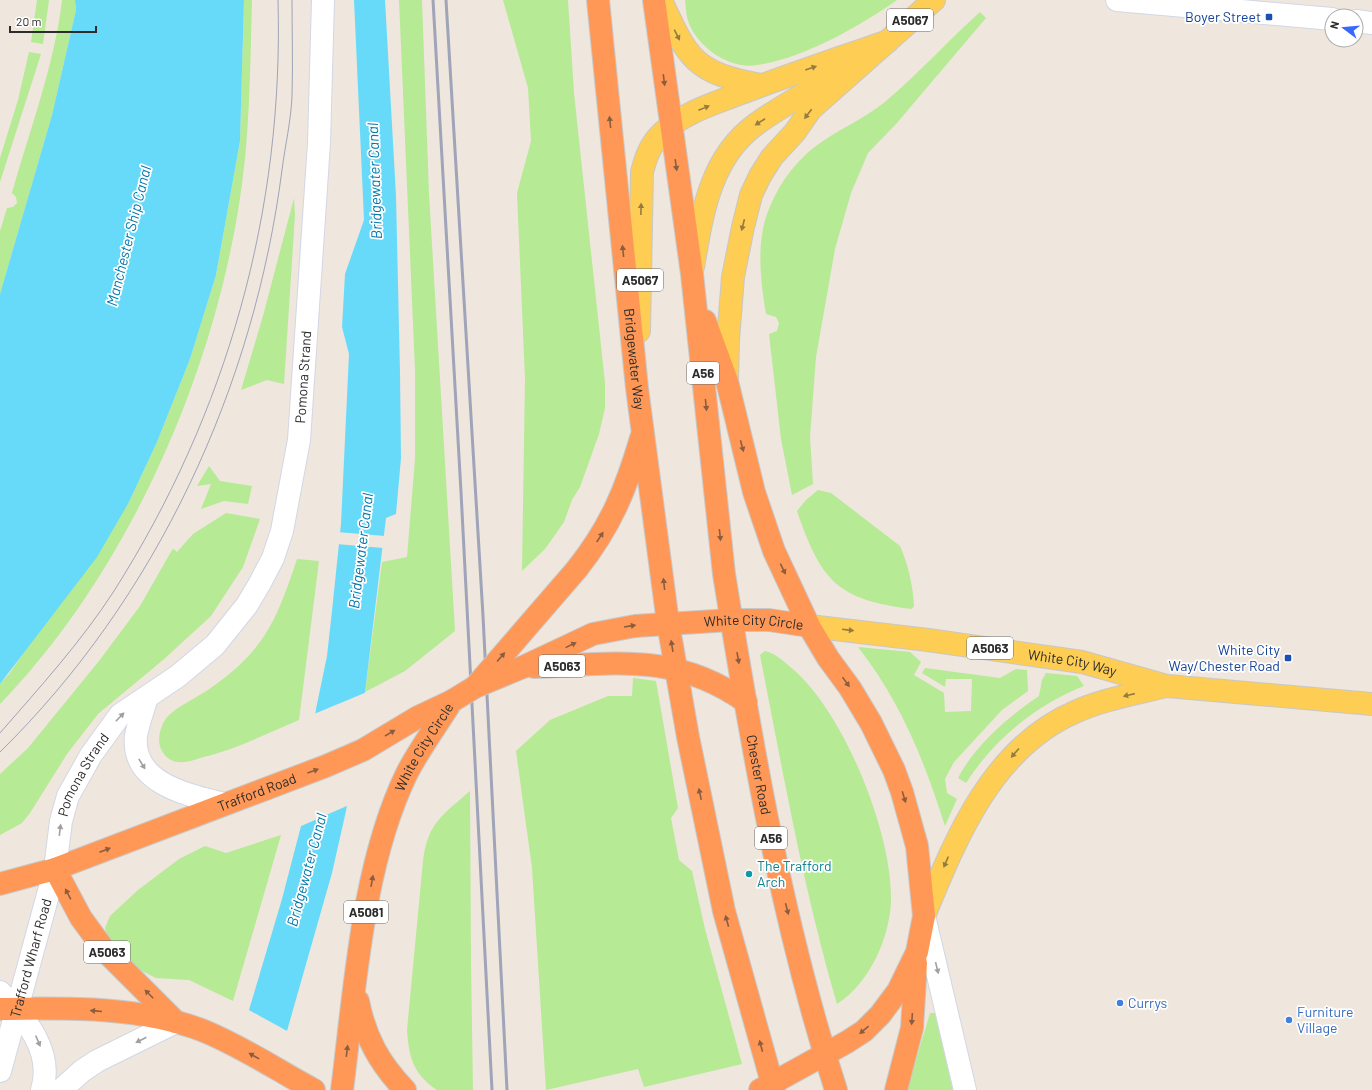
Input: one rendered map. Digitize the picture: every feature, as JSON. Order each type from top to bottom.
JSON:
[{"type":"highway","name":"Bridgewater Way","points":[[598,0],[637,388],[668,623]]},
{"type":"highway","name":"A56","points":[[654,0],[692,281],[724,574],[731,620]]},
{"type":"highway","points":[[692,281],[727,381],[750,477],[771,544],[809,626]]},
{"type":"highway","points":[[475,687],[577,569],[601,537],[625,490],[643,433]]},
{"type":"highway","name":"White City Circle","points":[[342,1090],[355,988],[376,860],[392,810],[407,774],[424,744],[452,701],[475,687],[523,667],[593,634],[635,626],[731,620],[769,620],[809,626],[871,723],[894,770],[914,831],[924,916],[917,952],[898,991],[880,1015],[864,1031],[825,1052],[768,1088]]},
{"type":"highway","name":"Chester Road","points":[[731,620],[776,866],[809,996],[836,1090]]},
{"type":"highway","points":[[668,623],[724,911],[768,1088]]},
{"type":"highway","name":"A5063","points":[[523,667],[639,663],[676,669],[699,675],[727,688],[746,702]]},
{"type":"highway","name":"Trafford Road","points":[[0,884],[55,869],[326,766],[363,750],[418,717],[452,701]]},
{"type":"highway","name":"A5063","points":[[55,869],[81,918],[106,952],[176,1022]]},
{"type":"highway","points":[[896,1090],[912,1028],[917,952]]},
{"type":"highway","name":"White City Circle","points":[[355,988],[362,1020],[373,1048],[393,1078],[404,1090]]},
{"type":"highway","name":"A5063","points":[[8,1009],[93,1010],[140,1014],[176,1022],[204,1031],[232,1044],[314,1090]]},
{"type":"main road","name":"A5067","points":[[661,0],[678,37],[691,57],[705,68],[716,73],[741,82],[761,85]]},
{"type":"main road","name":"A5067","points":[[692,281],[709,191],[727,154],[754,126],[888,41],[934,0]]},
{"type":"main road","name":"A5067","points":[[637,388],[642,172],[647,152],[651,146],[662,133],[698,110],[761,85],[888,41]]},
{"type":"main road","points":[[727,381],[728,340],[733,277],[751,195],[760,176],[772,157],[795,132],[811,110],[888,41]]},
{"type":"main road","name":"White City Way","points":[[809,626],[936,641],[1082,662],[1167,686],[1372,704]]},
{"type":"main road","name":"White City Way","points":[[924,916],[948,857],[988,786],[1021,746],[1047,727],[1074,712],[1101,702],[1167,686]]},
{"type":"street","name":"Pomona Strand","points":[[55,869],[61,821],[68,796],[95,749],[120,715],[134,705],[146,700],[196,662],[215,645],[233,623],[260,583],[273,558],[282,531],[299,440],[319,143],[323,0]]},
{"type":"street","points":[[1117,0],[1324,18]]},
{"type":"street","points":[[146,700],[136,736],[138,759],[147,772],[164,785],[224,804]]},
{"type":"street","name":"Trafford Wharf Road","points":[[0,1071],[8,1009],[55,869]]},
{"type":"street","points":[[924,916],[965,1090]]},
{"type":"street","points":[[0,992],[8,1009],[35,1035],[42,1052],[44,1068],[44,1083],[42,1090]]},
{"type":"street","points":[[61,1090],[82,1071],[97,1061],[176,1022]]},
{"type":"green space","points":[[37,0],[49,0],[43,44],[31,42]]},
{"type":"green space","points":[[62,0],[75,0],[76,10],[52,115],[0,294],[0,231],[7,208],[13,207],[17,203],[16,197],[12,193],[48,73],[59,24]]},
{"type":"green space","points":[[244,0],[252,0],[249,106],[245,159],[238,211],[225,277],[206,344],[183,410],[155,475],[122,538],[85,598],[45,653],[0,704],[0,684],[9,674],[129,502],[157,442],[190,359],[216,275],[240,141]]},
{"type":"green space","points":[[399,0],[422,0],[429,194],[455,631],[405,671],[365,692],[382,562],[407,557],[415,459],[415,370]]},
{"type":"green space","points":[[503,0],[568,0],[574,93],[605,383],[605,408],[599,434],[580,487],[572,500],[564,522],[545,549],[522,571],[525,379],[517,193],[531,141],[528,88]]},
{"type":"green space","points":[[685,0],[897,0],[848,31],[794,56],[747,66],[736,64],[716,55],[699,40],[692,31],[688,21]]},
{"type":"green space","points":[[980,12],[986,18],[896,124],[868,153],[851,193],[835,249],[816,357],[810,437],[813,484],[792,495],[781,439],[769,334],[777,331],[779,323],[776,317],[766,314],[761,275],[760,255],[762,235],[769,210],[780,186],[796,164],[806,154],[824,140],[885,102]]},
{"type":"green space","points":[[29,52],[41,54],[0,182],[0,158],[18,100]]},
{"type":"green space","points":[[294,198],[295,215],[284,384],[267,380],[241,390],[263,316]]},
{"type":"green space","points":[[209,466],[220,481],[252,486],[248,504],[224,501],[201,509],[211,484],[197,486]]},
{"type":"green space","points":[[818,490],[831,493],[900,546],[908,568],[911,583],[914,606],[912,609],[866,600],[835,583],[824,570],[815,555],[797,511],[806,500]]},
{"type":"green space","points":[[226,513],[260,519],[243,567],[211,616],[163,660],[98,714],[67,754],[30,813],[22,823],[0,835],[0,774],[28,748],[99,661],[140,606],[172,550],[174,549],[177,552],[193,534]]},
{"type":"green space","points":[[297,559],[319,561],[299,720],[213,755],[184,762],[176,762],[171,760],[162,752],[159,742],[160,730],[165,720],[174,711],[207,691],[230,673],[245,660],[257,646],[267,632],[283,599]]},
{"type":"green space","points":[[858,647],[910,652],[921,662],[914,675],[944,693],[945,712],[971,711],[972,679],[946,679],[945,687],[922,673],[925,668],[1000,678],[1016,669],[1027,670],[1028,691],[1002,710],[954,762],[945,779],[947,793],[957,799],[945,826],[929,778],[910,732],[887,689]]},
{"type":"green space","points":[[765,651],[780,658],[788,665],[808,684],[827,709],[860,771],[873,805],[889,869],[891,897],[890,912],[883,942],[869,971],[849,995],[837,1004],[814,917],[794,830],[760,655]]},
{"type":"green space","points":[[1046,673],[1077,676],[1084,686],[1049,703],[1018,725],[990,752],[966,783],[958,778],[965,766],[983,743],[1004,722],[1039,696],[1042,680]]},
{"type":"green space","points":[[633,678],[656,681],[678,808],[671,818],[679,860],[692,871],[705,929],[742,1064],[644,1087],[638,1069],[546,1090],[532,868],[516,751],[550,720],[608,696],[632,696]]},
{"type":"green space","points":[[470,791],[473,1090],[437,1090],[422,1078],[417,1071],[409,1049],[407,1030],[423,861],[425,848],[429,837],[438,820]]},
{"type":"green space","points":[[281,835],[233,1001],[189,980],[156,978],[132,966],[108,939],[105,928],[110,916],[138,890],[179,859],[205,846],[226,853]]},
{"type":"green space","points":[[930,1013],[935,1013],[953,1090],[907,1090]]},
{"type":"water","name":"Manchester Ship Canal","points":[[75,0],[244,0],[240,141],[216,275],[190,359],[157,442],[129,502],[97,557],[0,684],[0,294],[52,115],[76,10]]},
{"type":"water","name":"Bridgewater Canal","points":[[354,0],[385,0],[396,196],[400,372],[401,458],[396,514],[386,518],[365,692],[346,811],[332,873],[287,1031],[221,1090],[249,1010],[282,899],[301,826],[316,709],[327,656],[341,524],[349,354],[342,327],[345,274],[364,220]]},
{"type":"pier","points":[[337,532],[385,536],[383,548],[336,544]]},
{"type":"pier","points":[[367,692],[349,805],[299,827],[314,714]]},
{"type":"pier","points":[[247,1009],[289,1032],[271,1090],[219,1090]]},
{"type":"tram line","points":[[0,733],[74,646],[114,591],[154,523],[188,453],[217,381],[241,308],[259,233],[271,156],[277,79],[278,0]]},
{"type":"tram line","points":[[0,752],[56,692],[106,627],[151,557],[189,485],[222,409],[248,331],[268,251],[282,170],[292,96],[292,0]]},
{"type":"railway","points":[[433,0],[461,492],[492,1090]]},
{"type":"railway","points":[[446,0],[483,616],[507,1090]]},
{"type":"place","name":"Boyer Street","points":[[1269,17]]},
{"type":"place","name":"White City Way/Chester Road","points":[[1288,658]]},
{"type":"place","name":"The Trafford Arch","points":[[749,874]]},
{"type":"place","name":"Currys","points":[[1120,1003]]},
{"type":"place","name":"Furniture Village","points":[[1289,1020]]}]
